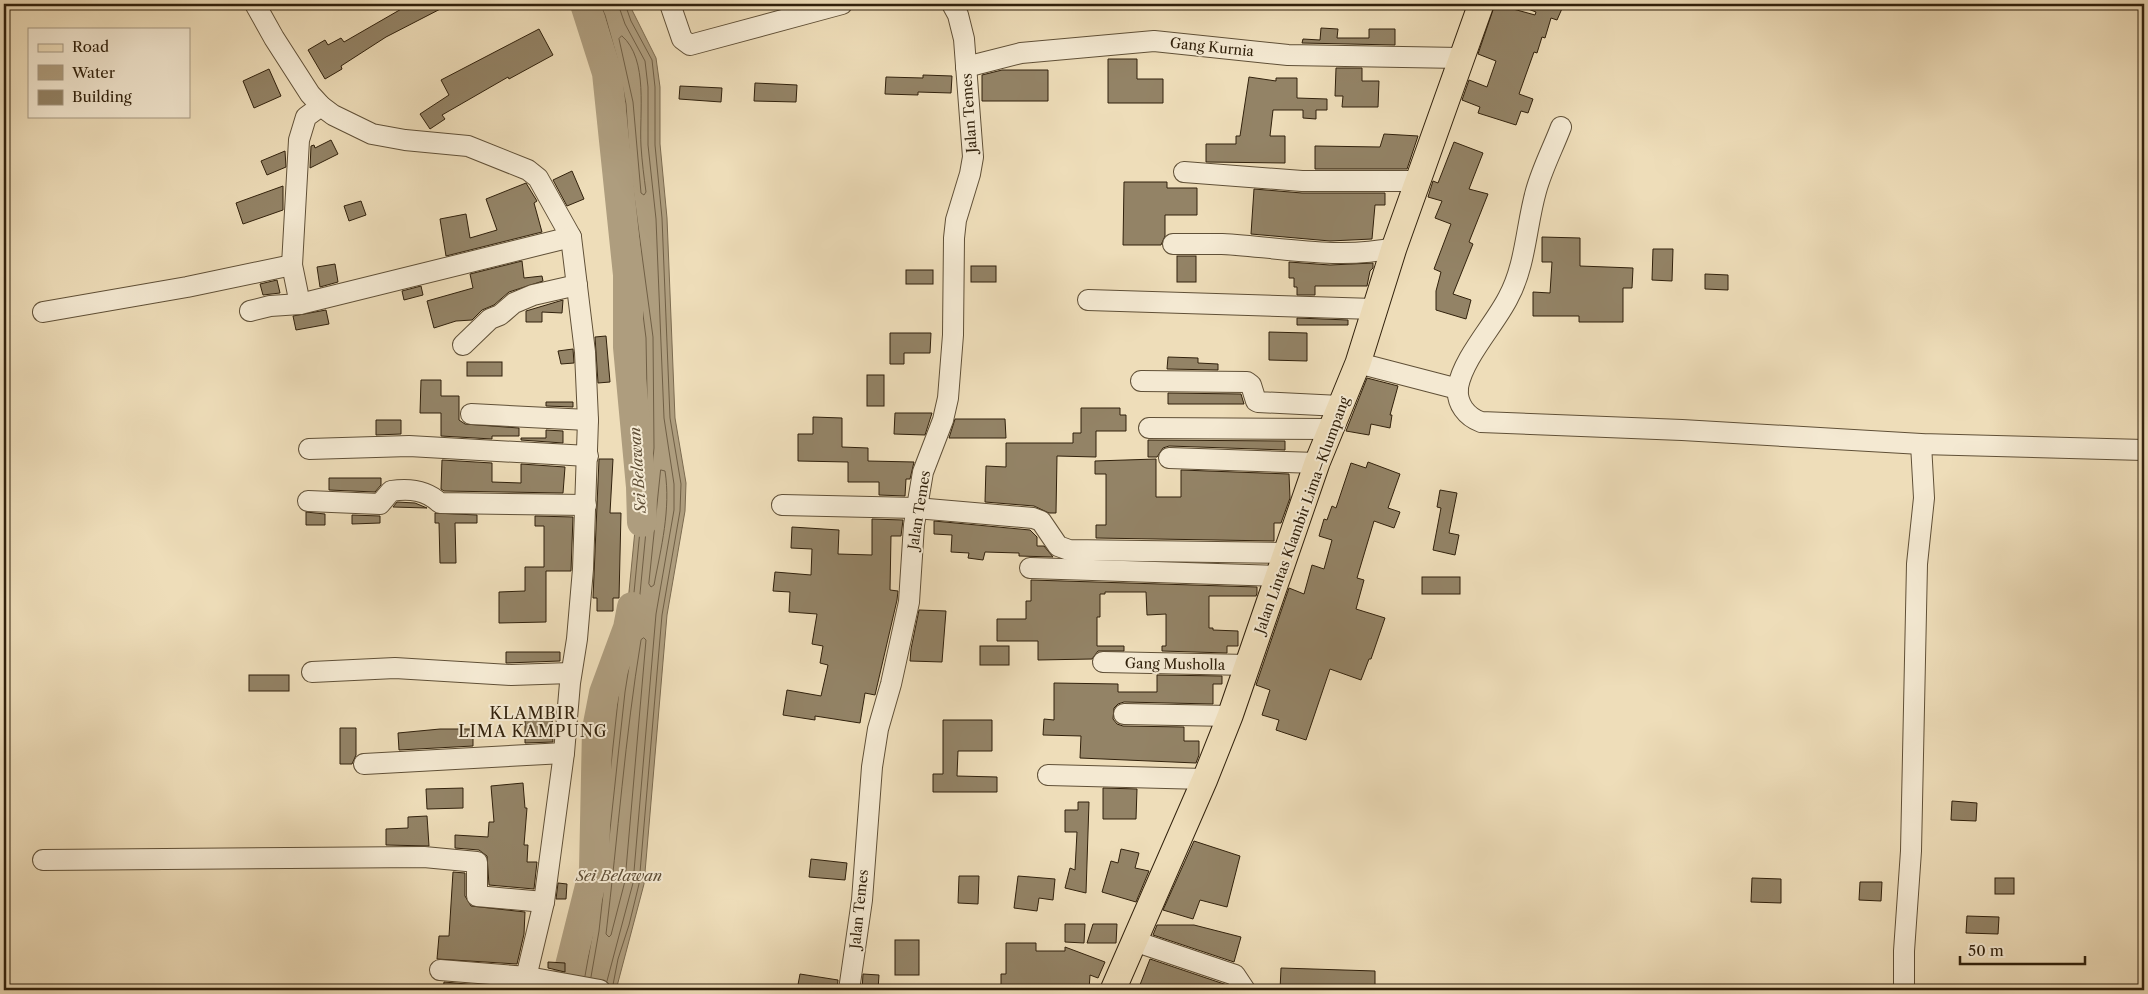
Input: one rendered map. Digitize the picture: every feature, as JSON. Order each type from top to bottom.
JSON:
[{"type":"main road","name":"Jalan Lintas Klambir Lima–Klumpang","points":[[1112,990],[1205,779],[1230,716],[1317,463],[1358,363],[1394,248],[1460,58],[1481,4]]},
{"type":"street","points":[[255,4],[274,38],[310,94],[321,106],[339,119],[372,134],[405,140],[468,146],[528,170],[538,178],[571,237],[585,352],[588,420],[586,505],[577,632],[571,673],[564,753],[544,902],[525,984]]},
{"type":"street","points":[[670,4],[682,39],[690,45],[842,4]]},
{"type":"street","name":"Jalan Temes","points":[[850,990],[862,900],[872,766],[878,729],[891,684],[909,602],[916,508],[924,472],[943,420],[948,398],[953,335],[954,238],[956,220],[970,174],[973,157],[962,29],[952,4]]},
{"type":"street","name":"Gang Kurnia","points":[[966,67],[1021,53],[1154,41],[1288,55],[1460,58]]},
{"type":"street","points":[[300,304],[292,265],[299,140],[306,117],[321,106]]},
{"type":"street","points":[[1561,127],[1536,190],[1520,269],[1508,298],[1483,336],[1460,379],[1458,389],[1459,402],[1468,414],[1481,422],[1682,430],[1921,444],[2144,450]]},
{"type":"street","points":[[1184,172],[1302,181],[1418,181]]},
{"type":"street","points":[[250,311],[270,306],[300,304],[571,237]]},
{"type":"street","points":[[1173,244],[1224,244],[1324,251],[1375,252],[1394,248]]},
{"type":"street","points":[[43,312],[167,291],[292,265]]},
{"type":"street","points":[[463,345],[490,318],[500,315],[514,303],[532,295],[576,285]]},
{"type":"street","points":[[1088,300],[1374,309]]},
{"type":"street","points":[[1358,363],[1458,389]]},
{"type":"street","points":[[1140,381],[1247,382],[1251,385],[1258,402],[1340,406]]},
{"type":"street","points":[[471,414],[588,420]]},
{"type":"street","points":[[1149,428],[1332,429]]},
{"type":"street","points":[[1904,990],[1904,951],[1911,851],[1918,564],[1924,498],[1921,444]]},
{"type":"street","points":[[309,449],[409,446],[588,456]]},
{"type":"street","points":[[1169,458],[1317,463]]},
{"type":"street","points":[[308,501],[380,504],[391,490],[401,489],[422,491],[431,495],[440,503],[586,505]]},
{"type":"street","points":[[782,504],[916,508],[1033,518],[1041,521],[1058,546],[1069,550],[1281,564]]},
{"type":"street","points":[[1030,568],[1281,564]]},
{"type":"street","name":"Gang Musholla","points":[[1103,662],[1248,665]]},
{"type":"street","points":[[312,672],[395,668],[511,676],[571,673]]},
{"type":"street","points":[[1124,714],[1230,716]]},
{"type":"street","points":[[364,764],[564,753]]},
{"type":"street","points":[[1048,775],[1205,779]]},
{"type":"street","points":[[43,860],[424,857],[477,862],[477,896],[544,902]]},
{"type":"street","points":[[1134,941],[1235,975],[1246,990]]},
{"type":"street","points":[[440,970],[525,984],[564,984],[600,990]]},
{"type":"water","name":"Sei Belawan","points":[[587,4],[629,4],[656,58],[660,87],[660,144],[667,218],[675,418],[686,483],[685,511],[667,615],[644,884],[616,990],[577,990],[588,930],[614,690],[628,602],[643,448],[641,338],[619,167],[615,105],[606,61],[594,18]]},
{"type":"building","points":[[410,4],[450,4],[386,37],[341,66],[342,69],[325,79],[308,50],[325,40],[328,45],[341,38],[344,42]]},
{"type":"building","points":[[1495,4],[1535,15],[1536,12],[1517,4],[1564,4],[1557,20],[1551,18],[1545,38],[1542,37],[1537,53],[1534,52],[1519,94],[1533,99],[1528,113],[1521,111],[1516,125],[1478,113],[1480,107],[1462,100],[1469,80],[1487,87],[1496,61],[1478,54]]},
{"type":"building","points":[[1321,28],[1338,29],[1337,38],[1369,38],[1369,29],[1395,29],[1395,45],[1302,43],[1303,39],[1320,40]]},
{"type":"building","points":[[539,29],[553,55],[509,79],[508,77],[442,115],[445,119],[430,129],[420,114],[449,95],[441,80]]},
{"type":"building","points":[[1108,59],[1137,59],[1137,79],[1163,79],[1163,103],[1108,103]]},
{"type":"building","points":[[1336,68],[1362,68],[1362,81],[1379,81],[1378,107],[1342,107],[1343,96],[1335,96]]},
{"type":"building","points":[[269,69],[281,96],[254,108],[243,81]]},
{"type":"building","points":[[1002,70],[1048,70],[1048,101],[982,101],[982,75]]},
{"type":"building","points":[[923,75],[952,76],[951,93],[885,94],[886,77],[923,78]]},
{"type":"building","points":[[1249,77],[1276,81],[1276,78],[1297,78],[1297,98],[1327,99],[1327,110],[1316,110],[1316,119],[1303,118],[1303,110],[1273,110],[1270,136],[1285,136],[1285,163],[1206,162],[1206,144],[1236,144],[1236,136],[1240,136]]},
{"type":"building","points":[[755,83],[797,85],[796,102],[754,101]]},
{"type":"building","points":[[680,86],[722,88],[721,102],[679,99]]},
{"type":"building","points":[[1384,134],[1418,136],[1407,169],[1315,169],[1315,146],[1380,147]]},
{"type":"building","points":[[331,140],[338,154],[310,168],[311,146],[314,145],[315,148]]},
{"type":"building","points":[[1454,142],[1483,153],[1469,189],[1488,194],[1469,242],[1473,244],[1453,294],[1471,300],[1466,319],[1436,310],[1436,291],[1441,272],[1434,269],[1451,224],[1435,218],[1442,201],[1428,197],[1433,181],[1438,183]]},
{"type":"building","points":[[285,151],[286,167],[267,175],[261,161]]},
{"type":"building","points":[[572,171],[584,199],[567,206],[553,180]]},
{"type":"building","points":[[1124,182],[1167,182],[1167,188],[1197,188],[1197,215],[1165,215],[1165,236],[1161,245],[1123,245]]},
{"type":"building","points":[[526,183],[537,201],[534,203],[542,232],[446,256],[440,219],[466,214],[470,238],[497,230],[486,199]]},
{"type":"building","points":[[283,186],[283,210],[243,224],[236,203]]},
{"type":"building","points":[[1254,189],[1302,193],[1385,193],[1385,205],[1375,205],[1372,239],[1330,241],[1251,234]]},
{"type":"building","points":[[361,201],[366,215],[349,221],[344,206]]},
{"type":"building","points":[[1542,237],[1580,238],[1580,266],[1633,268],[1632,288],[1623,288],[1623,322],[1579,322],[1579,316],[1533,316],[1533,292],[1550,293],[1552,262],[1542,262]]},
{"type":"building","points":[[1653,249],[1673,249],[1672,281],[1652,280]]},
{"type":"building","points":[[1177,256],[1196,256],[1196,282],[1177,282]]},
{"type":"building","points":[[522,261],[524,278],[542,276],[543,281],[509,292],[494,305],[482,310],[472,320],[456,321],[434,328],[427,301],[473,288],[470,274]]},
{"type":"building","points":[[1289,262],[1330,265],[1373,263],[1373,268],[1370,271],[1367,286],[1315,286],[1315,295],[1297,295],[1297,287],[1294,287],[1294,278],[1289,278]]},
{"type":"building","points":[[335,264],[338,282],[320,287],[317,267]]},
{"type":"building","points":[[971,266],[996,266],[996,282],[971,282]]},
{"type":"building","points":[[906,270],[933,270],[933,284],[906,284]]},
{"type":"building","points":[[1705,274],[1728,275],[1728,290],[1705,289]]},
{"type":"building","points":[[277,280],[280,293],[263,295],[260,284]]},
{"type":"building","points":[[421,286],[423,295],[404,300],[402,291]]},
{"type":"building","points":[[563,300],[562,313],[542,312],[542,322],[526,322],[526,311]]},
{"type":"building","points":[[326,310],[329,324],[296,330],[293,316]]},
{"type":"building","points":[[1297,318],[1348,320],[1348,325],[1297,325]]},
{"type":"building","points":[[1269,332],[1307,333],[1307,361],[1269,360]]},
{"type":"building","points":[[890,333],[931,333],[930,353],[904,353],[904,364],[890,364]]},
{"type":"building","points":[[606,336],[610,382],[598,383],[595,337]]},
{"type":"building","points":[[573,349],[574,363],[561,364],[558,351]]},
{"type":"building","points":[[1168,357],[1198,358],[1198,363],[1218,364],[1218,370],[1167,369]]},
{"type":"building","points":[[467,362],[502,362],[502,376],[467,376]]},
{"type":"building","points":[[867,375],[884,375],[884,406],[867,406]]},
{"type":"building","points":[[1367,378],[1398,386],[1390,415],[1392,415],[1390,428],[1371,424],[1369,435],[1346,431]]},
{"type":"building","points":[[421,380],[441,380],[441,396],[459,396],[459,420],[465,424],[519,428],[519,436],[492,436],[492,439],[441,436],[441,413],[420,413]]},
{"type":"building","points":[[1168,393],[1241,394],[1244,404],[1168,404]]},
{"type":"building","points":[[546,402],[573,402],[573,407],[546,406]]},
{"type":"building","points":[[1081,408],[1120,408],[1120,415],[1126,415],[1126,431],[1096,431],[1096,457],[1057,456],[1056,513],[1049,513],[1034,506],[985,502],[986,466],[1006,467],[1006,443],[1073,443],[1073,433],[1081,433]]},
{"type":"building","points":[[895,413],[932,413],[925,435],[894,434]]},
{"type":"building","points":[[813,417],[842,418],[842,447],[868,448],[868,461],[914,462],[910,479],[906,479],[905,496],[879,495],[879,482],[848,482],[848,462],[798,461],[798,434],[813,434]]},
{"type":"building","points":[[955,419],[1005,419],[1006,438],[949,438]]},
{"type":"building","points":[[376,420],[401,420],[401,434],[376,435]]},
{"type":"building","points":[[546,430],[563,431],[563,443],[521,440],[521,438],[546,438]]},
{"type":"building","points":[[1148,440],[1285,441],[1285,450],[1169,446],[1163,448],[1157,457],[1148,457]]},
{"type":"building","points":[[599,459],[613,459],[610,513],[621,513],[619,598],[613,598],[613,611],[597,611],[597,598],[593,598]]},
{"type":"building","points":[[1156,459],[1156,497],[1181,497],[1181,470],[1289,474],[1290,498],[1281,523],[1274,523],[1274,541],[1096,538],[1096,525],[1106,525],[1106,474],[1095,474],[1095,461]]},
{"type":"building","points":[[442,460],[492,463],[492,482],[521,483],[521,464],[565,467],[563,493],[444,491],[441,489]]},
{"type":"building","points":[[1368,462],[1400,474],[1388,508],[1400,512],[1394,528],[1374,521],[1357,578],[1364,580],[1356,609],[1385,618],[1371,659],[1369,659],[1361,680],[1330,669],[1306,740],[1276,730],[1279,720],[1262,715],[1270,690],[1256,685],[1289,588],[1304,594],[1312,565],[1324,569],[1332,540],[1319,536],[1324,519],[1327,520],[1332,506],[1336,508],[1351,463],[1366,468]]},
{"type":"building","points":[[329,478],[381,478],[381,485],[375,492],[329,490]]},
{"type":"building","points":[[1440,490],[1457,493],[1449,533],[1459,535],[1455,555],[1433,550],[1441,508],[1437,507]]},
{"type":"building","points":[[397,502],[415,503],[427,508],[393,507]]},
{"type":"building","points":[[306,512],[325,514],[325,525],[306,525]]},
{"type":"building","points":[[435,513],[477,515],[477,523],[455,523],[456,563],[440,563],[439,523],[435,523]]},
{"type":"building","points":[[352,515],[380,516],[380,523],[352,524]]},
{"type":"building","points":[[535,516],[573,517],[571,571],[546,571],[546,622],[499,623],[499,592],[525,591],[525,567],[544,567],[544,526],[535,526]]},
{"type":"building","points":[[872,519],[903,520],[901,536],[891,536],[890,590],[898,591],[875,695],[865,693],[860,723],[815,716],[815,720],[783,715],[787,690],[821,696],[828,665],[820,663],[823,646],[812,644],[817,614],[789,612],[790,592],[773,591],[775,572],[811,575],[812,549],[791,548],[792,527],[839,530],[838,554],[872,555]]},
{"type":"building","points":[[934,521],[1030,530],[1037,537],[1037,546],[1044,546],[1053,557],[985,552],[983,560],[968,558],[969,553],[951,552],[952,535],[934,534]]},
{"type":"building","points":[[1422,577],[1460,577],[1460,594],[1422,594]]},
{"type":"building","points":[[1031,580],[1257,587],[1257,593],[1256,596],[1209,596],[1209,628],[1213,628],[1213,630],[1238,631],[1238,646],[1227,646],[1227,653],[1162,651],[1162,646],[1166,646],[1166,614],[1147,615],[1146,592],[1105,592],[1105,594],[1100,594],[1100,617],[1097,617],[1097,646],[1124,646],[1124,651],[1098,651],[1092,659],[1038,660],[1038,641],[997,641],[997,619],[1026,619],[1026,601],[1031,601]]},
{"type":"building","points":[[919,610],[946,611],[942,662],[910,661]]},
{"type":"building","points":[[980,646],[1009,646],[1009,665],[980,665]]},
{"type":"building","points":[[506,652],[560,652],[560,661],[506,663]]},
{"type":"building","points":[[249,675],[289,675],[289,691],[249,691]]},
{"type":"building","points":[[1157,675],[1222,676],[1222,684],[1213,684],[1213,704],[1124,702],[1114,708],[1113,719],[1117,724],[1123,726],[1184,727],[1184,741],[1199,741],[1199,755],[1196,763],[1080,758],[1081,736],[1043,735],[1044,719],[1054,720],[1054,683],[1118,684],[1118,692],[1157,692]]},
{"type":"building","points":[[552,717],[553,742],[525,743],[525,718]]},
{"type":"building","points":[[943,720],[992,720],[992,751],[958,751],[957,776],[997,777],[997,792],[933,792],[933,774],[943,774]]},
{"type":"building","points":[[340,728],[356,728],[356,755],[352,764],[340,764]]},
{"type":"building","points":[[440,729],[473,729],[473,746],[399,750],[398,733]]},
{"type":"building","points":[[523,783],[525,808],[527,808],[524,845],[528,845],[527,862],[537,862],[534,889],[489,885],[487,856],[479,850],[455,848],[455,835],[488,837],[489,822],[494,822],[491,786]]},
{"type":"building","points":[[463,788],[463,808],[427,809],[426,789]]},
{"type":"building","points":[[1103,788],[1137,789],[1136,819],[1103,819]]},
{"type":"building","points":[[1952,801],[1977,803],[1976,821],[1951,820]]},
{"type":"building","points":[[1078,802],[1089,802],[1086,893],[1065,888],[1070,868],[1075,870],[1077,832],[1065,832],[1065,810],[1078,810]]},
{"type":"building","points":[[427,816],[429,846],[386,845],[386,829],[408,828],[408,817]]},
{"type":"building","points":[[1194,841],[1240,856],[1227,907],[1200,900],[1193,919],[1163,910]]},
{"type":"building","points":[[1121,849],[1139,853],[1135,868],[1149,871],[1136,902],[1102,892],[1111,861],[1118,863]]},
{"type":"building","points":[[811,859],[847,863],[845,880],[809,877]]},
{"type":"building","points":[[453,872],[465,873],[465,896],[471,906],[525,912],[524,934],[517,964],[437,959],[439,936],[449,936]]},
{"type":"building","points":[[959,876],[979,876],[978,904],[958,903]]},
{"type":"building","points":[[1018,876],[1055,879],[1053,900],[1039,898],[1037,911],[1014,908]]},
{"type":"building","points":[[1752,878],[1781,879],[1781,903],[1751,902]]},
{"type":"building","points":[[1995,878],[2014,878],[2014,894],[1995,894]]},
{"type":"building","points":[[1860,882],[1882,882],[1881,901],[1859,900]]},
{"type":"building","points":[[558,883],[567,884],[566,899],[556,899]]},
{"type":"building","points":[[1967,916],[1999,917],[1998,934],[1966,933]]},
{"type":"building","points":[[1065,924],[1085,924],[1084,943],[1065,942]]},
{"type":"building","points":[[1093,924],[1117,924],[1116,943],[1087,943]]},
{"type":"building","points":[[1157,925],[1194,925],[1241,937],[1234,962],[1153,935]]},
{"type":"building","points":[[895,940],[919,940],[919,975],[895,975]]},
{"type":"building","points":[[1006,943],[1036,943],[1036,951],[1065,951],[1065,947],[1105,962],[1098,978],[1090,975],[1089,990],[1001,990],[1001,974],[1006,974]]},
{"type":"building","points":[[1150,959],[1227,985],[1226,990],[1138,990]]},
{"type":"building","points":[[548,962],[565,963],[565,972],[548,968]]},
{"type":"building","points":[[1281,968],[1375,971],[1375,990],[1280,990]]},
{"type":"building","points":[[800,974],[838,980],[837,990],[797,990]]},
{"type":"building","points":[[863,974],[879,975],[878,990],[862,990]]},
{"type":"building","points":[[444,982],[511,988],[511,990],[443,990]]},
{"type":"waterway","name":"Sei Belawan","points":[[585,4],[607,73],[628,275],[628,347],[641,487],[642,522]]},
{"type":"waterway","name":"Sei Belawan","points":[[564,990],[594,870],[597,729],[604,693],[628,628],[632,607]]},
{"type":"district","name":"KLAMBIR LIMA KAMPUNG","points":[[533,722]]}]
